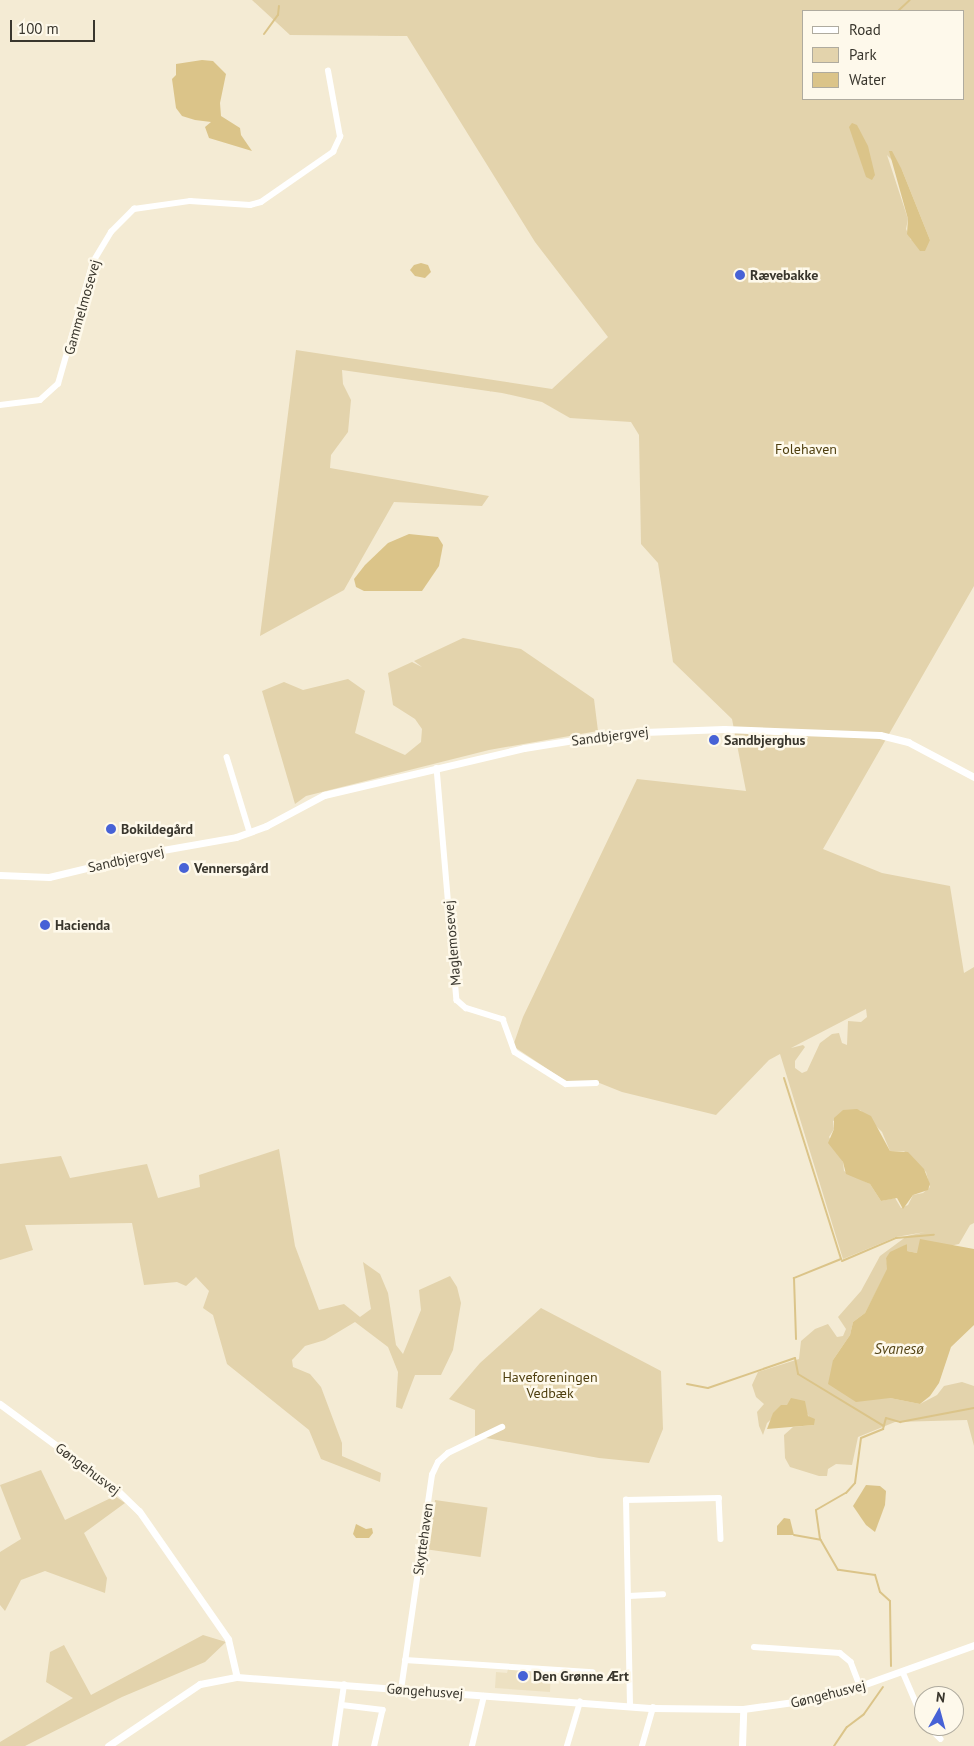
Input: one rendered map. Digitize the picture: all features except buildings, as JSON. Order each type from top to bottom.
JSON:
[{"type":"street","name":"Gammelmosevej","points":[[0,406],[40,400],[58,384],[93,262],[111,232],[134,209],[190,201],[250,205],[261,202],[334,152],[340,137],[328,71]]},
{"type":"street","name":"Sandbjergvej","points":[[0,875],[56,876],[250,832],[324,795],[524,748],[602,735],[724,729],[893,736],[974,777]]},
{"type":"street","points":[[227,757],[250,832]]},
{"type":"street","name":"Maglemosevej","points":[[438,768],[457,1000],[466,1008],[503,1019],[515,1052],[566,1084],[596,1084]]},
{"type":"street","name":"Gøngehusvej","points":[[0,1404],[118,1491],[138,1511],[228,1639],[237,1677],[654,1708],[742,1709],[800,1703],[861,1688],[974,1645]]},
{"type":"street","name":"Skyttehaven","points":[[401,1690],[432,1475],[438,1462],[448,1453],[502,1427]]},
{"type":"street","points":[[630,1706],[626,1500],[719,1498],[721,1540]]},
{"type":"street","points":[[629,1596],[663,1594]]},
{"type":"street","points":[[754,1647],[840,1653],[851,1662],[861,1688]]},
{"type":"street","points":[[405,1660],[593,1672]]},
{"type":"street","points":[[903,1672],[914,1698]]},
{"type":"street","points":[[108,1746],[200,1684],[237,1677]]},
{"type":"street","points":[[335,1746],[344,1685]]},
{"type":"street","points":[[472,1746],[484,1696]]},
{"type":"street","points":[[567,1746],[580,1702]]},
{"type":"street","points":[[342,1706],[383,1710],[375,1746]]},
{"type":"street","points":[[642,1746],[654,1708]]},
{"type":"street","points":[[742,1709],[742,1746]]},
{"type":"street","points":[[938,1736],[941,1739]]},
{"type":"shaded area","name":"Den Grønne Ært","points":[[508,1669],[551,1671],[550,1692],[495,1688],[496,1672],[507,1673]]},
{"type":"green space","name":"Folehaven","points":[[252,0],[974,0],[974,586],[823,849],[882,873],[950,886],[964,973],[974,967],[974,1223],[970,1225],[959,1244],[917,1253],[907,1251],[907,1244],[886,1258],[888,1269],[865,1313],[853,1322],[850,1335],[833,1360],[866,1398],[890,1398],[920,1404],[937,1395],[944,1386],[962,1382],[974,1386],[974,1446],[967,1420],[895,1422],[858,1437],[852,1465],[836,1464],[828,1469],[827,1476],[819,1476],[790,1467],[785,1458],[784,1435],[793,1427],[814,1425],[800,1402],[787,1405],[767,1423],[763,1435],[759,1426],[757,1412],[764,1404],[756,1397],[752,1385],[758,1372],[799,1359],[801,1341],[815,1329],[828,1324],[837,1337],[843,1336],[846,1329],[838,1317],[861,1291],[880,1256],[907,1236],[925,1232],[896,1237],[843,1259],[780,1054],[769,1060],[716,1115],[622,1092],[597,1082],[567,1082],[513,1046],[523,1017],[637,779],[746,791],[732,719],[673,662],[658,563],[641,544],[639,435],[631,422],[570,418],[542,402],[502,393],[342,370],[343,384],[351,400],[348,432],[331,455],[330,468],[489,496],[482,506],[394,502],[344,590],[260,636],[296,350],[552,389],[608,337],[535,242],[407,36],[290,35]],"holes":[[[887,155],[902,170],[930,240],[911,240],[906,229],[908,219]],[[866,1009],[867,1017],[861,1022],[848,1021],[847,1045],[842,1043],[839,1033],[832,1034],[820,1043],[807,1071],[802,1073],[795,1068],[795,1061],[805,1047],[803,1045],[791,1048]],[[860,1110],[882,1132],[890,1151],[904,1151],[926,1172],[930,1187],[923,1193],[913,1195],[908,1205],[901,1208],[895,1198],[881,1201],[870,1184],[844,1171],[843,1162],[829,1137],[834,1129],[833,1121]]]},
{"type":"green space","points":[[463,638],[521,649],[594,699],[598,731],[489,750],[306,796],[295,804],[262,691],[284,682],[303,690],[348,679],[365,691],[355,733],[405,755],[421,742],[422,729],[415,719],[393,705],[388,673],[412,662],[422,667],[414,661]]},
{"type":"green space","points":[[279,1149],[295,1246],[319,1310],[344,1304],[360,1317],[371,1309],[363,1262],[380,1274],[388,1293],[396,1345],[403,1354],[421,1310],[419,1290],[450,1276],[457,1287],[461,1303],[453,1350],[441,1375],[415,1375],[402,1409],[396,1407],[398,1372],[388,1347],[355,1322],[325,1340],[305,1346],[292,1360],[293,1367],[310,1374],[321,1387],[342,1443],[342,1456],[381,1473],[380,1482],[321,1459],[309,1430],[227,1364],[213,1315],[203,1308],[209,1291],[196,1277],[186,1286],[177,1282],[144,1285],[132,1223],[25,1225],[33,1250],[0,1260],[0,1164],[61,1156],[70,1178],[147,1164],[158,1198],[200,1187],[199,1175]]},
{"type":"green space","name":"Haveforeningen Vedbæk","points":[[541,1308],[661,1371],[663,1429],[649,1463],[599,1458],[475,1436],[475,1410],[449,1399],[480,1363]]},
{"type":"green space","points":[[41,1470],[65,1520],[115,1496],[125,1503],[84,1533],[107,1578],[105,1593],[45,1571],[21,1580],[5,1611],[0,1605],[0,1552],[21,1539],[0,1485]]},
{"type":"green space","points":[[435,1500],[487,1507],[481,1557],[428,1550]]},
{"type":"green space","points":[[203,1635],[226,1642],[205,1662],[122,1697],[25,1746],[0,1746],[0,1742],[73,1698],[46,1682],[50,1652],[64,1645],[91,1695]]},
{"type":"water","points":[[202,60],[213,61],[226,74],[220,103],[221,116],[240,128],[241,135],[252,151],[209,138],[205,127],[211,122],[182,116],[176,108],[172,79],[176,75],[176,64]]},
{"type":"water","points":[[852,123],[857,125],[868,146],[875,175],[872,180],[866,177],[849,127]]},
{"type":"water","points":[[889,151],[892,151],[902,170],[930,240],[925,251],[920,251],[907,234],[908,219]]},
{"type":"water","points":[[421,263],[428,265],[431,272],[425,278],[415,276],[410,270],[414,265]]},
{"type":"water","points":[[409,534],[438,537],[443,545],[439,566],[422,591],[364,591],[356,587],[354,579],[365,565],[388,543]]},
{"type":"water","points":[[857,1109],[871,1116],[890,1151],[908,1152],[924,1169],[930,1184],[928,1190],[913,1195],[903,1209],[897,1198],[881,1201],[870,1184],[846,1174],[843,1162],[828,1143],[834,1129],[834,1118],[843,1110]]},
{"type":"water","name":"Svanesø","points":[[920,1239],[974,1249],[974,1325],[951,1347],[939,1383],[930,1396],[920,1404],[890,1398],[856,1402],[828,1384],[833,1360],[850,1335],[853,1322],[865,1313],[887,1269],[886,1258],[890,1252],[907,1244],[907,1251],[917,1253]]},
{"type":"water","points":[[791,1398],[805,1401],[808,1416],[815,1419],[814,1425],[767,1429],[773,1413],[781,1405],[787,1405]]},
{"type":"water","points":[[866,1485],[880,1486],[886,1491],[885,1505],[875,1532],[866,1525],[853,1506]]},
{"type":"water","points":[[784,1518],[790,1519],[794,1535],[777,1535],[777,1526]]},
{"type":"water","points":[[356,1524],[366,1529],[372,1528],[373,1533],[369,1538],[356,1538],[353,1534]]},
{"type":"waterway","points":[[899,10],[910,0]]},
{"type":"waterway","points":[[264,34],[278,15],[279,6]]},
{"type":"waterway","points":[[784,1078],[841,1259],[794,1278],[796,1339]]},
{"type":"waterway","points":[[842,1261],[896,1238],[934,1235]]},
{"type":"waterway","points":[[687,1384],[708,1388],[795,1358],[798,1374],[884,1426]]},
{"type":"waterway","points":[[891,1666],[890,1601],[880,1592],[875,1575],[838,1570],[820,1539],[816,1510],[846,1493],[855,1483],[861,1438],[883,1429],[886,1418],[900,1422],[974,1408]]},
{"type":"waterway","points":[[794,1535],[821,1540]]},
{"type":"waterway","points":[[834,1746],[847,1727],[864,1714],[883,1687]]},
{"type":"place","name":"Rævebakke","points":[[740,275]]},
{"type":"place","name":"Sandbjerghus","points":[[714,740]]},
{"type":"place","name":"Bokildegård","points":[[111,829]]},
{"type":"place","name":"Vennersgård","points":[[184,868]]},
{"type":"place","name":"Hacienda","points":[[45,925]]},
{"type":"place","name":"Den Grønne Ært","points":[[523,1676]]}]
